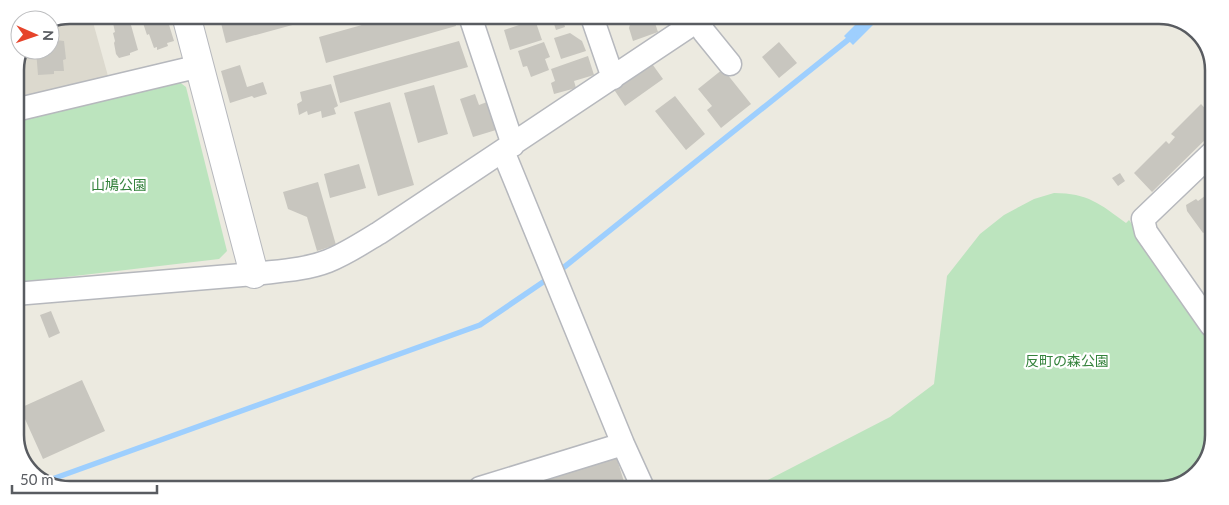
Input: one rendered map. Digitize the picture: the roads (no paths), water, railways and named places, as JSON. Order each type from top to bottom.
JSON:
[{"type":"street","points":[[188,24],[254,274]]},
{"type":"street","points":[[472,24],[508,148],[548,262],[640,481]]},
{"type":"street","points":[[594,24],[613,78]]},
{"type":"street","points":[[24,293],[254,274],[326,262],[350,251],[694,24]]},
{"type":"street","points":[[702,24],[704,32],[730,64]]},
{"type":"street","points":[[24,108],[200,66]]},
{"type":"street","points":[[1205,160],[1143,219],[1146,232],[1205,316]]},
{"type":"street","points":[[503,481],[623,444]]},
{"type":"water","points":[[856,24],[874,24],[853,45],[844,36]]},
{"type":"waterway","points":[[558,272],[854,35]]},
{"type":"waterway","points":[[54,478],[480,325],[549,278]]},
{"type":"park label","name":"山鳩公園","points":[[119,184]]},
{"type":"park label","name":"反町の森公園","points":[[1067,360]]}]
